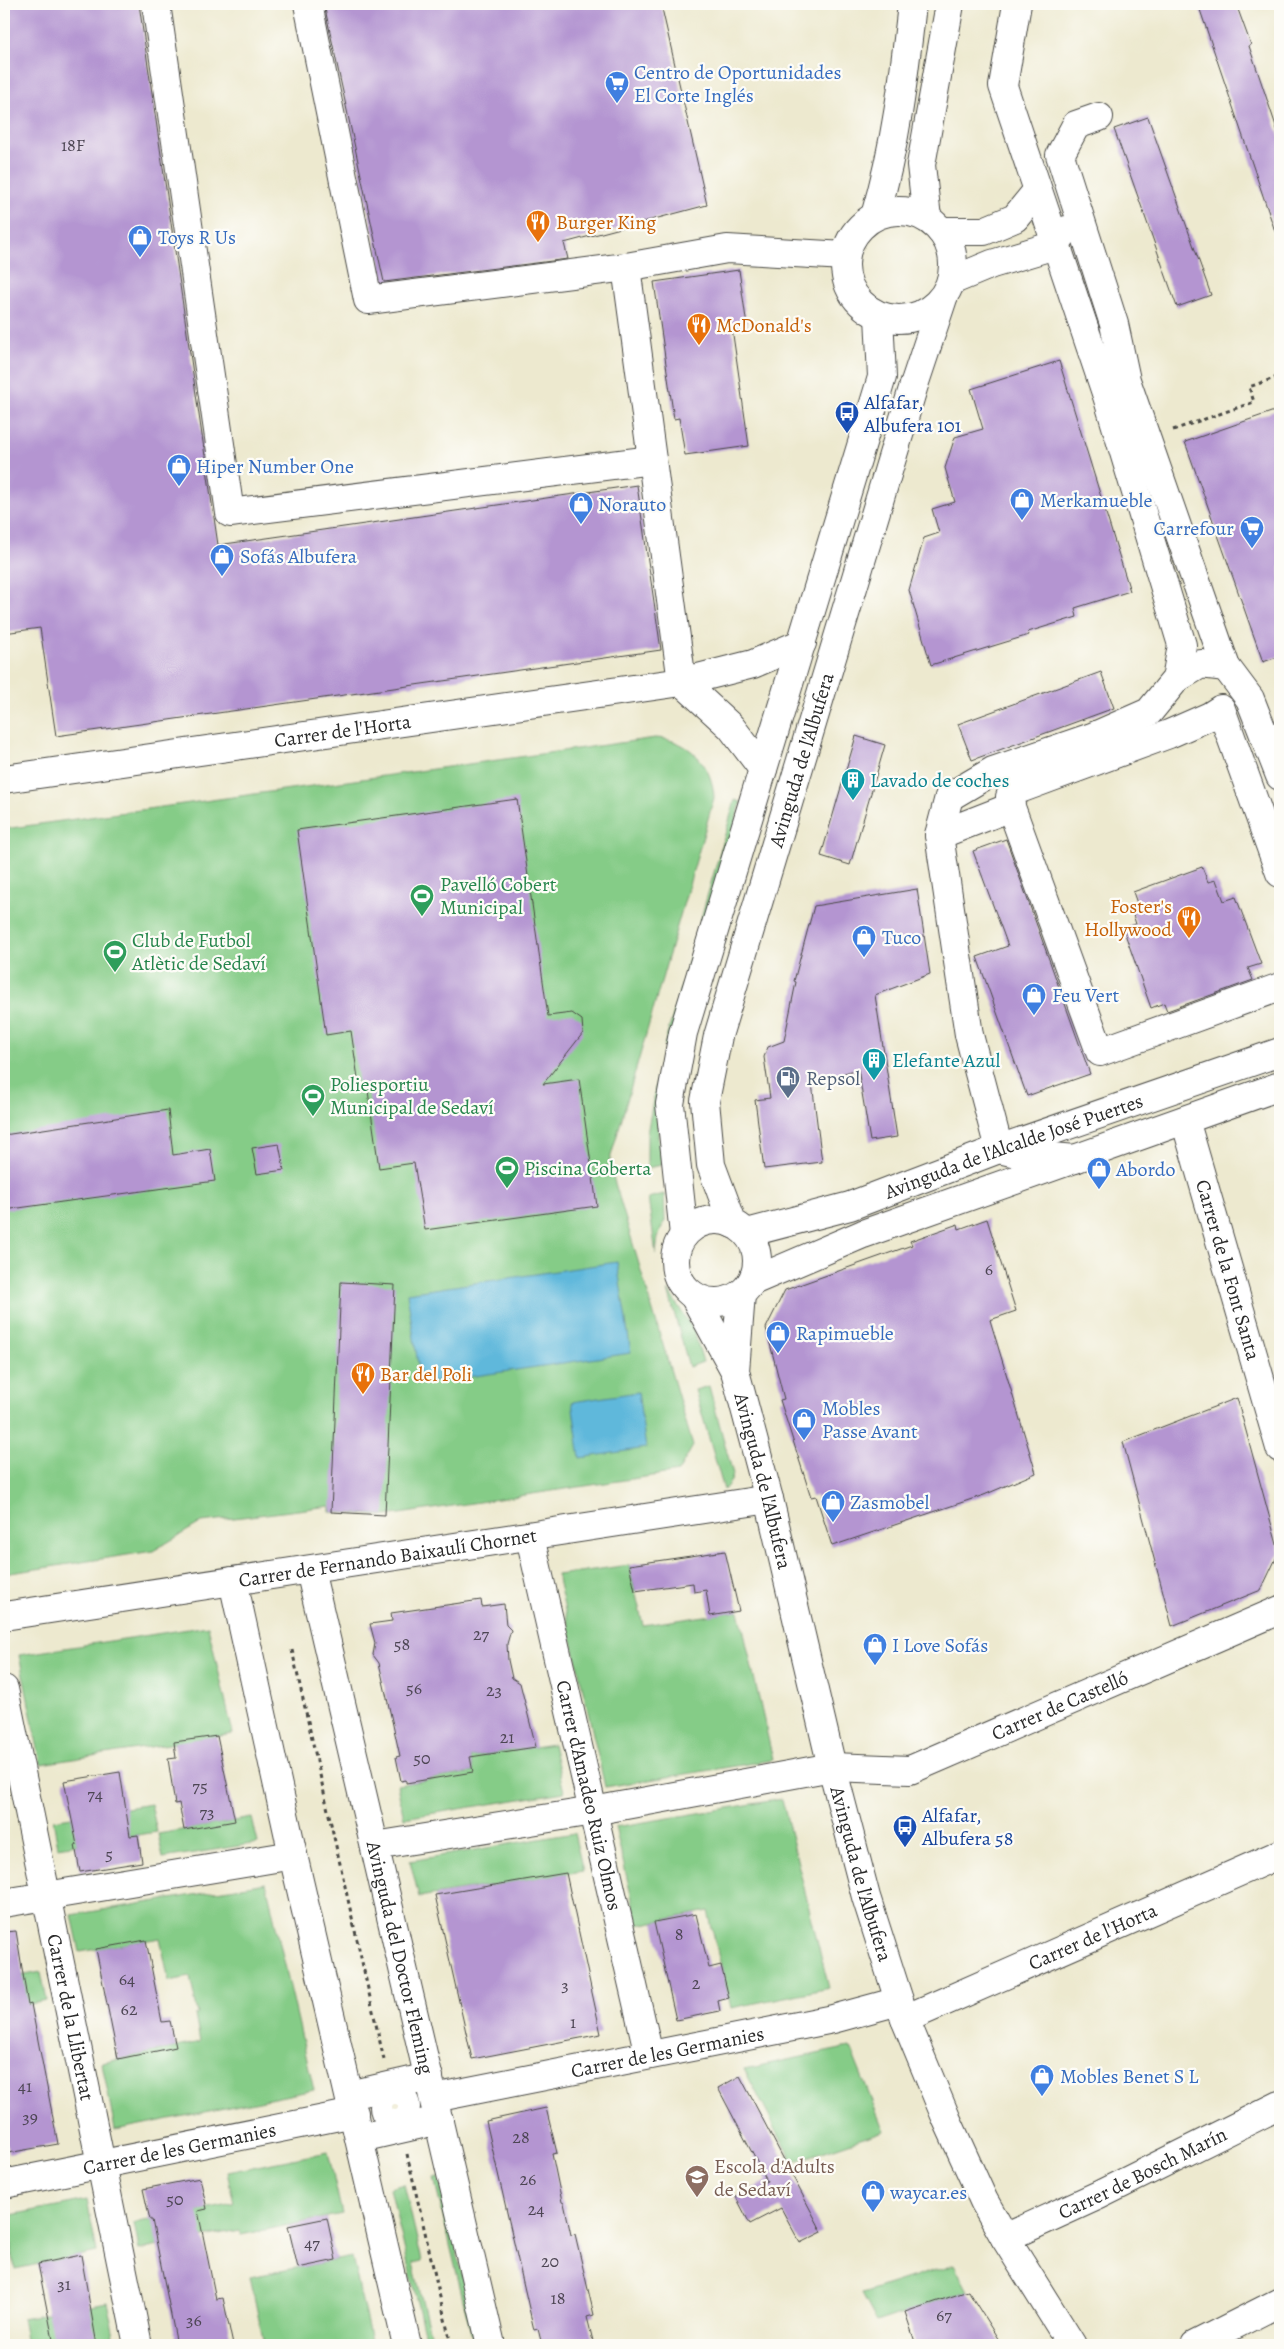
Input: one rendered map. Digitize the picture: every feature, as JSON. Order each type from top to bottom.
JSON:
[{"type":"street","points":[[156,4],[230,513],[652,460]]},
{"type":"street","points":[[308,4],[368,300],[626,267],[727,249],[845,256]]},
{"type":"street","points":[[880,214],[890,166],[905,71],[912,4]]},
{"type":"street","points":[[947,289],[954,263],[950,246],[934,224],[921,166],[950,4]]},
{"type":"street","points":[[1017,4],[1004,86],[1037,191],[1107,396],[1177,627],[1182,645],[1176,679]]},
{"type":"street","points":[[1099,117],[1076,125],[1060,155],[1114,324],[1126,380],[1226,667],[1250,699],[1280,776]]},
{"type":"street","points":[[921,166],[880,214],[860,226],[851,240],[845,256],[848,284],[855,298],[878,316],[896,320],[914,318],[930,310],[947,289],[992,264],[1055,244],[1078,214]]},
{"type":"street","points":[[880,214],[914,212],[934,224],[984,231],[1015,218],[1037,191]]},
{"type":"street","points":[[626,267],[682,682],[731,727],[763,769]]},
{"type":"street","name":"Avinguda de l'Albufera","points":[[740,1228],[711,1166],[705,1101],[718,1036],[909,403],[947,289]]},
{"type":"street","name":"Avinguda de l'Albufera","points":[[684,1235],[670,1104],[683,1033],[882,377],[878,316]]},
{"type":"street","name":"Carrer de l'Horta","points":[[4,779],[682,682],[753,664],[802,643]]},
{"type":"street","points":[[1075,1159],[1021,1154],[999,1149],[969,1035],[939,835],[949,797],[993,771],[1092,736],[1149,712],[1176,679],[1201,664],[1226,667]]},
{"type":"street","points":[[1280,873],[1221,709],[1210,716],[1169,734],[1017,790],[1010,797],[1011,807],[1100,1052],[1280,987]]},
{"type":"street","points":[[939,835],[1011,807]]},
{"type":"street","name":"Avinguda de l'Alcalde José Puertes","points":[[740,1228],[850,1206],[999,1149],[1280,1052]]},
{"type":"street","name":"Avinguda de l'Alcalde José Puertes","points":[[747,1287],[863,1234],[1280,1086]]},
{"type":"street","name":"Carrer de la Font Santa","points":[[1185,1120],[1280,1448]]},
{"type":"street","points":[[720,1220],[740,1228],[754,1244],[757,1256],[757,1268],[747,1287],[731,1300],[706,1301],[694,1296],[684,1287],[677,1274],[675,1260],[677,1247],[684,1235],[694,1226],[707,1221],[720,1220]]},
{"type":"street","name":"Avinguda de l'Albufera","points":[[735,1371],[747,1287]]},
{"type":"street","name":"Avinguda de l'Albufera","points":[[694,1296],[735,1371],[769,1499],[832,1767],[866,1897],[902,2010],[946,2120],[1005,2238],[1072,2345]]},
{"type":"street","name":"Carrer de Fernando Baixaulí Chornet","points":[[4,1616],[769,1499]]},
{"type":"street","name":"Carrer d'Amadeo Ruiz Olmos","points":[[530,1537],[649,2055]]},
{"type":"street","name":"Avinguda del Doctor Fleming","points":[[310,1570],[491,2345]]},
{"type":"street","points":[[233,1582],[293,1855],[408,2345]]},
{"type":"street","name":"Carrer de Castelló","points":[[375,1846],[593,1811],[832,1767],[910,1770],[1280,1610]]},
{"type":"street","name":"Carrer de la Llibertat","points":[[4,1689],[138,2345]]},
{"type":"street","name":"Carrer de l'Horta","points":[[902,2010],[1280,1854]]},
{"type":"street","points":[[4,1904],[293,1855]]},
{"type":"street","name":"Carrer de les Germanies","points":[[4,2184],[101,2163],[355,2115],[833,2019],[902,2010]]},
{"type":"street","name":"Carrer de les Germanies","points":[[355,2115],[434,2099]]},
{"type":"street","name":"Carrer de Bosch Marín","points":[[1005,2238],[1280,2105]]},
{"type":"street","points":[[1195,2345],[1280,2302]]},
{"type":"path","points":[[1170,431],[1254,402],[1249,387],[1280,376]]},
{"type":"path","points":[[292,1650],[386,2067]]},
{"type":"path","points":[[406,2147],[451,2345]]},
{"type":"green space","name":"Poliesportiu Municipal de Sedaví","points":[[655,738],[678,743],[697,756],[709,775],[713,786],[714,798],[609,1163],[693,1446],[678,1472],[386,1516],[330,1512],[330,1506],[202,1522],[153,1551],[4,1574],[4,829]]},
{"type":"green space","points":[[735,800],[741,802],[670,1048],[664,1046]]},
{"type":"green space","points":[[658,1072],[664,1073],[658,1137],[662,1165],[647,1168],[647,1134]]},
{"type":"green space","points":[[664,1194],[665,1220],[658,1237],[656,1254],[648,1198]]},
{"type":"green space","points":[[668,1290],[694,1331],[703,1362],[689,1367]]},
{"type":"green space","points":[[709,1386],[733,1474],[731,1481],[724,1490],[695,1390]]},
{"type":"green space","points":[[629,1565],[643,1625],[739,1611],[773,1760],[605,1787],[557,1575]]},
{"type":"green space","points":[[208,1626],[233,1734],[41,1764],[19,1655]]},
{"type":"green space","points":[[553,1744],[564,1792],[404,1818],[397,1785],[473,1772],[470,1757]]},
{"type":"green space","points":[[782,1799],[829,1988],[731,2008],[708,1911],[638,1925],[615,1827]]},
{"type":"green space","points":[[151,1804],[157,1832],[58,1847],[53,1820]]},
{"type":"green space","points":[[252,1818],[258,1843],[163,1858],[158,1834]]},
{"type":"green space","points":[[574,1833],[583,1871],[419,1897],[410,1861]]},
{"type":"green space","points":[[266,1883],[314,2090],[115,2130],[102,2063],[200,2042],[195,2015],[198,2014],[190,1977],[169,1981],[160,1938],[80,1952],[72,1915]]},
{"type":"green space","points":[[41,1972],[47,2001],[4,2009],[4,1979]]},
{"type":"green space","points":[[850,2047],[884,2131],[793,2162],[744,2069]]},
{"type":"green space","points":[[328,2152],[342,2214],[241,2235],[239,2230],[139,2250],[134,2223],[234,2203],[227,2172]]},
{"type":"green space","points":[[439,2177],[479,2345],[474,2345],[434,2178]]},
{"type":"green space","points":[[404,2184],[422,2261],[413,2263],[433,2345],[427,2345],[390,2188]]},
{"type":"green space","points":[[87,2200],[97,2252],[15,2269],[6,2216]]},
{"type":"green space","points":[[352,2257],[372,2345],[259,2345],[264,2344],[250,2277]]},
{"type":"green space","points":[[954,2264],[968,2291],[877,2322],[862,2294]]},
{"type":"green space","points":[[107,2302],[115,2340],[89,2345],[27,2345],[22,2318]]},
{"type":"water","points":[[617,1262],[631,1353],[421,1384],[407,1293]]},
{"type":"water","points":[[638,1392],[646,1448],[580,1458],[572,1402]]},
{"type":"building","points":[[4,4],[139,4],[218,545],[637,485],[661,650],[56,736],[40,628],[4,633]]},
{"type":"building","points":[[324,4],[661,4],[707,205],[564,243],[568,259],[384,282]]},
{"type":"building","points":[[1198,4],[1236,4],[1251,45],[1249,46],[1280,138],[1280,236],[1277,237]]},
{"type":"building","points":[[1148,117],[1211,295],[1177,307],[1114,129]]},
{"type":"building","name":"McDonald's","points":[[739,270],[747,326],[732,328],[749,446],[685,455],[679,418],[674,419],[654,282]]},
{"type":"building","name":"Merkamueble","points":[[1059,361],[1130,591],[1075,608],[1077,617],[1028,632],[1029,635],[931,665],[909,590],[924,538],[939,533],[932,509],[955,502],[945,468],[955,437],[983,429],[971,389]]},
{"type":"building","name":"Carrefour","points":[[1280,409],[1280,656],[1263,662],[1185,442]]},
{"type":"building","points":[[1101,672],[1114,708],[972,760],[958,724]]},
{"type":"building","name":"Lavado de coches","points":[[856,736],[885,745],[850,865],[821,856]]},
{"type":"building","name":"Pavelló Cobert Municipal","points":[[517,799],[548,1016],[572,1013],[582,1020],[583,1033],[543,1084],[579,1079],[597,1206],[425,1230],[414,1163],[379,1168],[367,1084],[359,1085],[351,1031],[326,1035],[297,830]]},
{"type":"building","name":"Feu Vert","points":[[1006,839],[1090,1074],[1027,1096],[977,957],[1008,946],[973,851]]},
{"type":"building","name":"Foster's Hollywood","points":[[1202,867],[1208,882],[1216,880],[1224,901],[1236,897],[1261,964],[1248,968],[1253,980],[1167,1011],[1164,1003],[1151,1008],[1123,928],[1136,924],[1131,909],[1138,906],[1133,892]]},
{"type":"building","points":[[917,889],[930,974],[875,995],[897,1137],[870,1141],[858,1069],[812,1083],[822,1162],[764,1169],[755,1100],[770,1098],[764,1057],[768,1047],[784,1041],[796,982],[794,981],[814,906]]},
{"type":"building","points":[[168,1110],[173,1155],[210,1149],[215,1181],[4,1210],[4,1135]]},
{"type":"building","points":[[279,1144],[284,1170],[257,1174],[252,1148]]},
{"type":"building","points":[[987,1219],[1016,1311],[990,1320],[1036,1473],[984,1495],[832,1546],[816,1496],[811,1497],[780,1400],[784,1399],[766,1328],[785,1290],[912,1245],[910,1241],[958,1224],[959,1229]]},
{"type":"building","name":"Bar del Poli","points":[[341,1282],[395,1285],[385,1515],[331,1512]]},
{"type":"building","points":[[1237,1398],[1279,1552],[1261,1590],[1172,1626],[1123,1442]]},
{"type":"building","points":[[725,1551],[739,1611],[710,1616],[706,1590],[694,1592],[693,1583],[635,1591],[629,1565]]},
{"type":"building","points":[[481,1600],[482,1607],[504,1604],[506,1625],[511,1630],[507,1644],[512,1678],[520,1683],[536,1747],[470,1757],[473,1772],[406,1783],[406,1780],[401,1781],[396,1757],[400,1756],[379,1663],[373,1655],[375,1643],[370,1624],[392,1621],[391,1613]]},
{"type":"building","points":[[217,1736],[235,1821],[184,1830],[179,1803],[175,1804],[168,1759],[176,1758],[174,1742]]},
{"type":"building","points":[[120,1772],[130,1836],[138,1835],[142,1862],[80,1872],[75,1845],[77,1845],[64,1781]]},
{"type":"building","points":[[566,1873],[601,2034],[472,2059],[435,1895]]},
{"type":"building","points":[[696,1914],[709,1968],[721,1965],[729,1998],[718,2001],[720,2011],[676,2020],[654,1922]]},
{"type":"building","points":[[16,1931],[28,2005],[31,2004],[58,2144],[8,2153],[4,2131],[4,1932]]},
{"type":"building","points":[[146,1940],[162,2022],[170,2021],[176,2047],[118,2059],[96,1949]]},
{"type":"building","points":[[740,2076],[822,2232],[800,2243],[781,2208],[750,2224],[736,2197],[767,2181],[718,2088]]},
{"type":"building","points":[[546,2108],[557,2153],[552,2154],[562,2202],[564,2203],[571,2235],[575,2234],[594,2315],[587,2317],[594,2345],[542,2345],[538,2329],[534,2330],[486,2121]]},
{"type":"building","points":[[200,2178],[207,2209],[198,2211],[216,2299],[223,2298],[233,2345],[177,2345],[152,2220],[150,2220],[143,2189]]},
{"type":"building","points":[[327,2218],[336,2260],[298,2268],[288,2226]]},
{"type":"building","points":[[81,2255],[97,2345],[54,2345],[38,2264]]},
{"type":"building","points":[[968,2291],[1002,2345],[916,2345],[905,2312]]},
{"type":"place","name":"Centro de Oportunidades El Corte Inglés","points":[[617,104]]},
{"type":"place","name":"Burger King","points":[[538,243]]},
{"type":"place","name":"Toys R Us","points":[[140,258]]},
{"type":"place","name":"McDonald's","points":[[699,346]]},
{"type":"place","name":"Alfafar, Albufera 101","points":[[847,434]]},
{"type":"place","name":"Hiper Number One","points":[[179,487]]},
{"type":"place","name":"Merkamueble","points":[[1022,521]]},
{"type":"place","name":"Norauto","points":[[581,525]]},
{"type":"place","name":"Carrefour","points":[[1252,549]]},
{"type":"place","name":"Sofás Albufera","points":[[222,577]]},
{"type":"place","name":"Lavado de coches","points":[[853,801]]},
{"type":"place","name":"Pavelló Cobert Municipal","points":[[422,917]]},
{"type":"place","name":"Foster's Hollywood","points":[[1189,939]]},
{"type":"place","name":"Tuco","points":[[864,958]]},
{"type":"place","name":"Club de Futbol Atlètic de Sedaví","points":[[115,973]]},
{"type":"place","name":"Feu Vert","points":[[1034,1016]]},
{"type":"place","name":"Elefante Azul","points":[[874,1081]]},
{"type":"place","name":"Repsol","points":[[788,1099]]},
{"type":"place","name":"Poliesportiu Municipal de Sedaví","points":[[313,1117]]},
{"type":"place","name":"Piscina Coberta","points":[[507,1189]]},
{"type":"place","name":"Abordo","points":[[1099,1190]]},
{"type":"place","name":"Rapimueble","points":[[778,1354]]},
{"type":"place","name":"Bar del Poli","points":[[363,1395]]},
{"type":"place","name":"Mobles Passe Avant","points":[[804,1441]]},
{"type":"place","name":"Zasmobel","points":[[833,1523]]},
{"type":"place","name":"I Love Sofás","points":[[875,1666]]},
{"type":"place","name":"Alfafar, Albufera 58","points":[[905,1848]]},
{"type":"place","name":"Mobles Benet S L","points":[[1042,2097]]},
{"type":"place","name":"Escola d'Adults de Sedaví","points":[[697,2198]]},
{"type":"place","name":"waycar.es","points":[[873,2213]]}]
